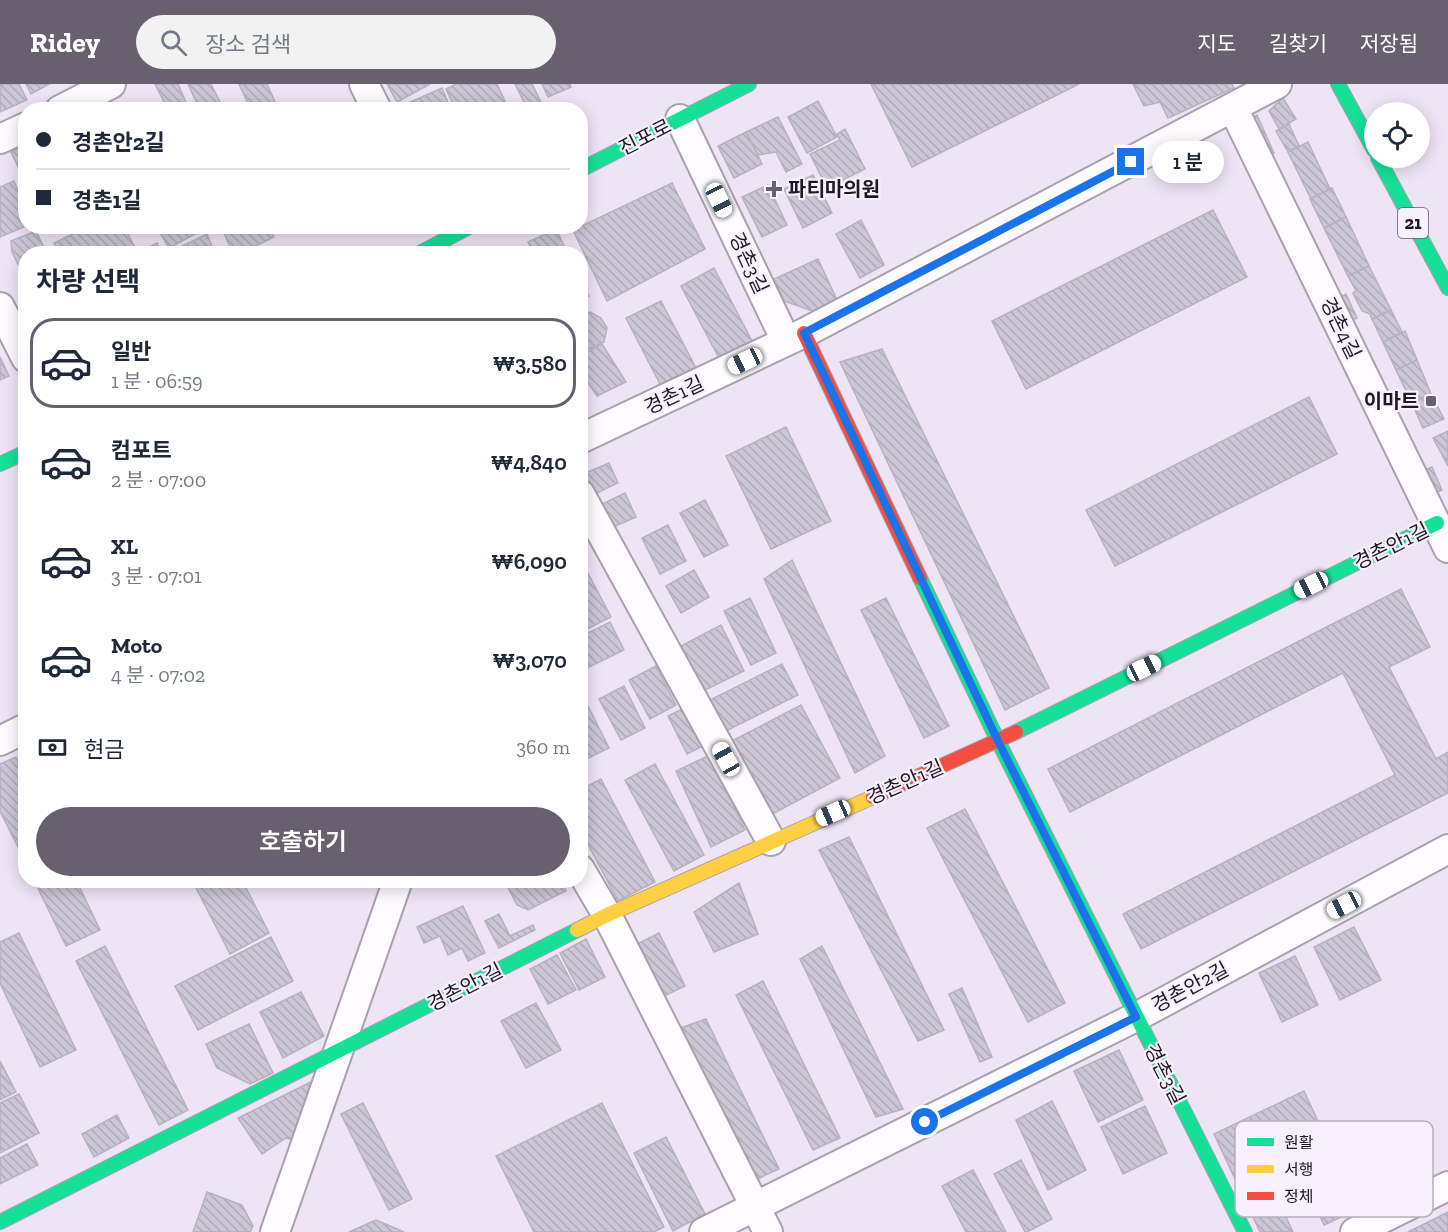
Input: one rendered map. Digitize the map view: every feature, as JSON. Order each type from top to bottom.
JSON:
[{"type":"street","points":[[76,102],[111,84]]},
{"type":"street","points":[[364,84],[373,102]]},
{"type":"street","name":"진포로","points":[[588,166],[680,119],[713,94],[748,84]]},
{"type":"street","name":"경촌1길","points":[[588,435],[795,337],[1277,84]]},
{"type":"street","points":[[1338,84],[1364,132]]},
{"type":"street","name":"경촌4길","points":[[1233,108],[1442,536]]},
{"type":"street","name":"경촌3길","points":[[680,119],[795,337],[1235,1212]]},
{"type":"street","points":[[0,139],[18,131]]},
{"type":"street","name":"21","points":[[1383,168],[1448,288]]},
{"type":"street","points":[[430,241],[449,234]]},
{"type":"street","points":[[0,307],[18,342]]},
{"type":"street","points":[[0,464],[18,456]]},
{"type":"street","points":[[588,509],[771,841]]},
{"type":"street","name":"경촌안1길","points":[[0,1222],[607,915],[998,741],[1442,536]]},
{"type":"street","points":[[0,741],[18,732]]},
{"type":"street","name":"경촌안2길","points":[[704,1232],[1136,1017],[1448,849]]},
{"type":"street","points":[[588,883],[607,915],[768,1232]]},
{"type":"street","points":[[275,1232],[395,888]]},
{"type":"street","points":[[1433,1193],[1448,1186]]},
{"type":"street","name":"경촌3길","points":[[1237,1217],[1245,1232]]},
{"type":"street","points":[[1355,1232],[1385,1217]]},
{"type":"building","points":[[0,84],[19,84],[27,100],[18,102],[0,112]]},
{"type":"building","points":[[26,84],[49,84],[31,94]]},
{"type":"building","points":[[155,84],[178,84],[186,102],[164,102]]},
{"type":"building","points":[[188,84],[211,84],[220,102],[196,102]]},
{"type":"building","points":[[239,84],[267,84],[275,102],[247,102]]},
{"type":"building","points":[[387,84],[430,84],[397,102]]},
{"type":"building","points":[[456,84],[497,84],[505,102],[452,102],[446,89]]},
{"type":"building","points":[[515,84],[532,84],[541,102],[524,102]]},
{"type":"building","points":[[542,84],[570,84],[571,87],[548,97]]},
{"type":"building","points":[[871,84],[1079,84],[912,167]]},
{"type":"building","points":[[1133,84],[1232,84],[1234,88],[1168,118],[1160,102],[1144,106]]},
{"type":"building","points":[[442,88],[448,102],[410,102]]},
{"type":"building","points":[[1283,98],[1296,119],[1279,129],[1269,111]]},
{"type":"building","points":[[818,101],[837,137],[807,153],[788,117]]},
{"type":"building","points":[[1257,115],[1274,153],[1264,157],[1246,121]]},
{"type":"building","points":[[778,117],[802,164],[786,172],[776,152],[758,155],[746,132]]},
{"type":"building","points":[[1289,124],[1299,146],[1288,152],[1276,131]]},
{"type":"building","points":[[845,129],[865,169],[827,188],[810,154],[840,140],[837,134]]},
{"type":"building","points":[[746,132],[762,164],[734,178],[718,146]]},
{"type":"building","points":[[1308,142],[1330,189],[1311,199],[1288,152]]},
{"type":"building","points":[[18,149],[18,166],[11,152]]},
{"type":"building","points":[[813,175],[832,213],[803,228],[784,189]]},
{"type":"building","points":[[14,181],[18,191],[18,229],[0,237],[0,187]]},
{"type":"building","points":[[672,183],[705,249],[607,301],[588,261],[588,246],[581,246],[575,234],[588,234],[588,223]]},
{"type":"building","points":[[768,185],[787,225],[762,237],[742,197]]},
{"type":"building","points":[[1332,188],[1346,217],[1324,228],[1310,199]]},
{"type":"building","points":[[1213,210],[1247,277],[1026,389],[992,321]]},
{"type":"building","points":[[1346,217],[1369,266],[1348,276],[1324,228]]},
{"type":"building","points":[[861,220],[884,265],[860,278],[836,234]]},
{"type":"building","points":[[28,234],[37,234],[43,246],[18,246],[18,264],[12,252],[11,241]]},
{"type":"building","points":[[73,234],[128,234],[134,246],[55,246],[54,243]]},
{"type":"building","points":[[161,234],[195,234],[173,246],[168,246]]},
{"type":"building","points":[[207,234],[212,246],[182,246]]},
{"type":"building","points":[[224,234],[273,234],[274,237],[255,246],[230,246]]},
{"type":"building","points":[[545,234],[558,234],[564,246],[530,246],[528,242]]},
{"type":"building","points":[[818,259],[838,302],[815,312],[784,301],[774,279]]},
{"type":"building","points":[[1369,266],[1391,310],[1372,319],[1370,314],[1362,311],[1353,293],[1356,291],[1348,276]]},
{"type":"building","points":[[714,268],[753,343],[720,360],[681,286]]},
{"type":"building","points":[[1346,294],[1357,318],[1347,322],[1335,299]]},
{"type":"building","points":[[661,301],[697,370],[662,388],[626,318]]},
{"type":"building","points":[[1391,310],[1402,332],[1383,342],[1372,319]]},
{"type":"building","points":[[588,313],[601,318],[607,328],[604,342],[588,349]]},
{"type":"building","points":[[1405,331],[1417,360],[1396,370],[1383,342]]},
{"type":"building","points":[[602,344],[626,382],[597,396],[588,383],[588,352]]},
{"type":"building","points":[[882,349],[1049,688],[1005,710],[840,362]]},
{"type":"building","points":[[0,357],[9,376],[0,380]]},
{"type":"building","points":[[1417,360],[1431,394],[1412,403],[1396,370]]},
{"type":"building","points":[[1431,394],[1444,419],[1423,428],[1412,403]]},
{"type":"building","points":[[1309,397],[1337,454],[1115,566],[1086,510]]},
{"type":"building","points":[[786,427],[831,521],[771,549],[726,456]]},
{"type":"building","points":[[1448,431],[1448,466],[1433,438]]},
{"type":"building","points":[[609,463],[618,483],[591,496],[588,490],[588,472]]},
{"type":"building","points":[[1432,467],[1442,490],[1431,495],[1421,476],[1428,473],[1427,469]]},
{"type":"building","points":[[625,493],[636,517],[611,528],[600,505]]},
{"type":"building","points":[[705,500],[728,545],[704,557],[680,513]]},
{"type":"building","points":[[668,525],[686,561],[660,574],[642,538]]},
{"type":"building","points":[[792,560],[885,756],[855,773],[764,579]]},
{"type":"building","points":[[694,570],[709,597],[681,613],[666,586]]},
{"type":"building","points":[[588,573],[611,617],[588,628]]},
{"type":"building","points":[[1401,589],[1430,647],[1389,667],[1436,759],[1448,752],[1448,793],[1141,949],[1123,914],[1395,775],[1343,673],[1070,812],[1048,769]]},
{"type":"building","points":[[750,598],[776,653],[751,665],[724,611]]},
{"type":"building","points":[[886,598],[949,726],[924,738],[861,610]]},
{"type":"building","points":[[610,622],[624,650],[588,668],[588,633]]},
{"type":"building","points":[[721,625],[744,671],[703,691],[681,646]]},
{"type":"building","points":[[782,664],[798,695],[722,733],[706,702]]},
{"type":"building","points":[[656,666],[676,705],[650,719],[629,680]]},
{"type":"building","points":[[624,686],[645,728],[621,740],[599,699]]},
{"type":"building","points":[[801,705],[840,778],[765,818],[726,744]]},
{"type":"building","points":[[588,706],[609,748],[588,758]]},
{"type":"building","points":[[686,707],[705,745],[687,754],[668,716]]},
{"type":"building","points":[[710,755],[745,830],[711,847],[676,771]]},
{"type":"building","points":[[16,757],[18,761],[18,847],[0,811],[0,764]]},
{"type":"building","points":[[655,764],[704,855],[674,871],[625,780]]},
{"type":"building","points":[[601,779],[655,882],[618,901],[588,844],[588,786]]},
{"type":"building","points":[[965,809],[1065,1003],[1028,1022],[927,828]]},
{"type":"building","points":[[849,837],[944,1030],[918,1041],[819,850]]},
{"type":"building","points":[[739,883],[758,934],[714,952],[694,912]]},
{"type":"building","points":[[38,888],[80,888],[100,930],[66,946]]},
{"type":"building","points":[[196,888],[246,888],[269,933],[230,954]]},
{"type":"building","points":[[508,888],[565,888],[566,891],[528,910],[517,905]]},
{"type":"building","points":[[463,906],[485,953],[468,961],[462,948],[448,955],[440,936],[424,943],[417,927]]},
{"type":"building","points":[[499,914],[510,936],[533,925],[535,930],[499,948],[485,921]]},
{"type":"building","points":[[1354,927],[1381,980],[1340,1000],[1314,947]]},
{"type":"building","points":[[19,933],[76,1050],[40,1067],[0,983],[0,942]]},
{"type":"building","points":[[659,933],[685,986],[660,998],[635,945]]},
{"type":"building","points":[[271,937],[293,981],[198,1030],[175,986]]},
{"type":"building","points":[[586,939],[605,977],[579,990],[560,953]]},
{"type":"building","points":[[105,946],[188,1110],[159,1125],[76,961]]},
{"type":"building","points":[[822,946],[903,1109],[876,1117],[800,959]]},
{"type":"building","points":[[557,955],[576,990],[548,1004],[530,969]]},
{"type":"building","points":[[1295,956],[1318,1005],[1282,1022],[1259,973]]},
{"type":"building","points":[[763,981],[840,1138],[813,1150],[736,995]]},
{"type":"building","points":[[962,988],[992,1057],[980,1062],[949,994]]},
{"type":"building","points":[[301,992],[324,1036],[283,1058],[260,1012]]},
{"type":"building","points":[[536,1003],[561,1050],[526,1068],[501,1021]]},
{"type":"building","points":[[706,1019],[779,1169],[755,1180],[675,1030]]},
{"type":"building","points":[[249,1024],[273,1073],[250,1084],[217,1068],[206,1044]]},
{"type":"building","points":[[1119,1050],[1143,1100],[1098,1122],[1074,1071]]},
{"type":"building","points":[[0,1061],[16,1092],[0,1100]]},
{"type":"building","points":[[323,1076],[301,1142],[286,1138],[262,1154],[238,1118]]},
{"type":"building","points":[[1304,1091],[1318,1121],[1241,1121]]},
{"type":"building","points":[[19,1094],[39,1133],[0,1153],[0,1103]]},
{"type":"building","points":[[1052,1101],[1086,1170],[1048,1190],[1016,1120]]},
{"type":"building","points":[[363,1103],[412,1199],[389,1210],[341,1114]]},
{"type":"building","points":[[602,1103],[664,1227],[654,1232],[534,1232],[496,1156]]},
{"type":"building","points":[[1145,1106],[1167,1153],[1123,1174],[1101,1127]]},
{"type":"building","points":[[117,1115],[129,1138],[94,1157],[82,1134]]},
{"type":"building","points":[[1235,1124],[1235,1179],[1214,1134]]},
{"type":"building","points":[[666,1137],[705,1214],[673,1231],[634,1153]]},
{"type":"building","points":[[27,1144],[38,1165],[0,1184],[0,1158]]},
{"type":"building","points":[[1021,1160],[1052,1219],[1027,1232],[994,1174]]},
{"type":"building","points":[[973,1170],[1006,1232],[966,1232],[942,1186]]},
{"type":"building","points":[[207,1192],[242,1205],[253,1226],[250,1232],[193,1232]]},
{"type":"building","points":[[1448,1212],[1448,1232],[1408,1232]]},
{"type":"building","points":[[1253,1217],[1286,1217],[1293,1232],[1260,1232]]},
{"type":"building","points":[[1320,1217],[1342,1217],[1324,1225]]},
{"type":"building","points":[[376,1220],[404,1232],[349,1232]]},
{"type":"traffic: fast","points":[[588,166],[749,84]]},
{"type":"traffic: fast","points":[[1338,84],[1364,132]]},
{"type":"traffic: fast","points":[[1383,168],[1448,288]]},
{"type":"traffic: fast","points":[[433,246],[456,234]]},
{"type":"traffic: fast","points":[[0,464],[18,456]]},
{"type":"traffic: fast","points":[[1016,732],[1437,523]]},
{"type":"traffic: fast","points":[[920,578],[998,741],[1235,1212]]},
{"type":"traffic: fast","points":[[0,1222],[577,930]]},
{"type":"traffic: fast","points":[[1237,1217],[1245,1232]]},
{"type":"traffic: slow","points":[[577,930],[873,797]]},
{"type":"traffic: jam","points":[[804,333],[920,578]]},
{"type":"traffic: jam","points":[[873,797],[1016,732]]},
{"type":"place","name":"파티마의원","points":[[774,189]]},
{"type":"place","name":"이마트","points":[[1431,401]]},
{"type":"route","points":[[925,1122],[1136,1017],[998,741],[804,333],[1131,162]]}]
